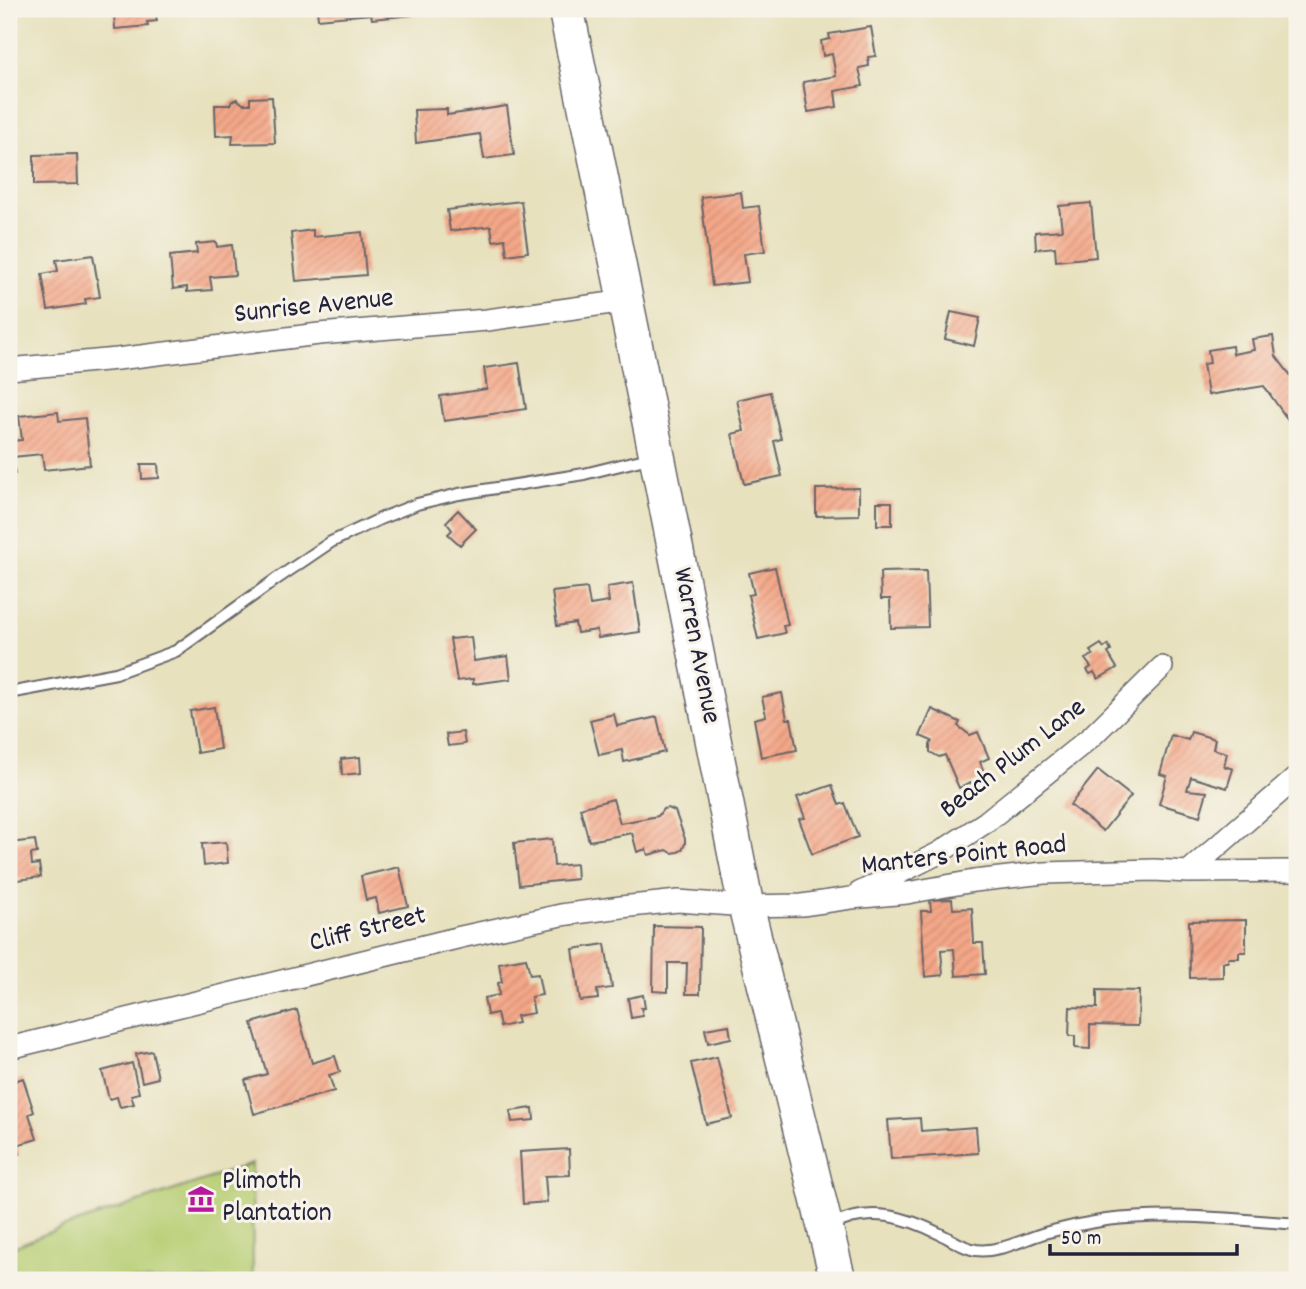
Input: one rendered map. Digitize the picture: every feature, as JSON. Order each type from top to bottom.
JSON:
[{"type":"main road","name":"Warren Avenue","points":[[566,9],[746,906],[838,1280]]},
{"type":"street","name":"Sunrise Avenue","points":[[9,369],[117,359],[319,334],[487,320],[625,301]]},
{"type":"street","name":"Beach Plum Lane","points":[[851,898],[939,853],[986,822],[1091,737],[1162,667]]},
{"type":"street","points":[[1188,872],[1297,777]]},
{"type":"street","name":"Manters Point Road","points":[[746,906],[802,905],[1044,873],[1154,870],[1297,871]]},
{"type":"street","name":"Cliff Street","points":[[9,1048],[561,915],[678,901],[746,906]]},
{"type":"lane","points":[[9,694],[116,673],[176,651],[331,542],[417,504],[459,494],[574,476],[657,456]]},
{"type":"lane","points":[[825,1229],[845,1218],[889,1215],[919,1224],[976,1250],[1000,1247],[1069,1227],[1118,1219],[1197,1217],[1297,1224]]},
{"type":"green space","name":"Plimoth Plantation","points":[[252,1164],[253,1280],[9,1280],[9,1249],[47,1233]]},
{"type":"building","points":[[123,9],[155,9],[157,21],[147,22],[148,26],[115,29],[114,13],[123,13]]},
{"type":"building","points":[[317,9],[411,9],[412,15],[372,19],[371,14],[318,19]]},
{"type":"building","points":[[871,27],[876,56],[868,57],[869,66],[859,68],[863,86],[835,91],[837,107],[808,112],[803,82],[836,76],[832,54],[823,56],[821,41],[830,39],[829,34]]},
{"type":"building","points":[[272,97],[275,143],[232,144],[233,135],[216,136],[215,105],[230,105],[237,99],[243,104],[250,104],[250,98]]},
{"type":"building","points":[[507,106],[514,155],[484,159],[480,134],[416,143],[414,110],[447,109],[447,115]]},
{"type":"building","points":[[77,154],[78,184],[34,185],[34,155]]},
{"type":"building","points":[[741,192],[743,208],[759,206],[765,251],[744,254],[748,282],[712,286],[701,197]]},
{"type":"building","points":[[521,201],[528,252],[507,255],[505,239],[493,241],[491,226],[450,231],[447,210]]},
{"type":"building","points":[[1091,203],[1096,257],[1056,261],[1055,247],[1036,249],[1035,232],[1062,230],[1059,206]]},
{"type":"building","points":[[313,230],[313,237],[362,232],[366,275],[296,281],[291,233]]},
{"type":"building","points":[[216,242],[217,247],[232,245],[235,275],[210,277],[212,290],[187,292],[187,287],[173,289],[170,256],[197,253],[196,244]]},
{"type":"building","points":[[93,255],[100,297],[85,299],[86,304],[48,310],[42,274],[58,271],[56,260]]},
{"type":"building","points":[[951,312],[980,318],[974,346],[945,339]]},
{"type":"building","points":[[1273,336],[1276,356],[1297,384],[1297,413],[1288,420],[1264,386],[1208,395],[1203,364],[1210,363],[1208,350],[1232,346],[1233,354],[1254,350],[1252,339]]},
{"type":"building","points":[[519,363],[526,409],[444,421],[440,396],[487,389],[484,368]]},
{"type":"building","points":[[770,392],[781,439],[774,441],[782,476],[744,484],[732,434],[744,431],[737,400]]},
{"type":"building","points":[[58,412],[59,421],[85,418],[90,465],[44,470],[42,454],[13,457],[15,474],[9,475],[9,441],[22,440],[19,416]]},
{"type":"building","points":[[141,464],[158,464],[159,478],[142,479]]},
{"type":"building","points":[[859,488],[859,515],[816,516],[816,489]]},
{"type":"building","points":[[877,502],[892,502],[892,525],[877,525]]},
{"type":"building","points":[[458,510],[476,529],[460,545],[448,534],[452,530],[446,522]]},
{"type":"building","points":[[775,567],[788,625],[783,626],[785,633],[758,639],[748,595],[754,594],[749,573]]},
{"type":"building","points":[[926,571],[928,627],[891,628],[890,599],[881,599],[880,572]]},
{"type":"building","points":[[633,583],[640,632],[598,638],[597,630],[577,633],[575,623],[557,626],[552,592],[587,588],[590,605],[609,602],[607,587]]},
{"type":"building","points":[[471,637],[474,661],[508,656],[511,679],[473,684],[473,679],[457,681],[450,639]]},
{"type":"building","points":[[1101,644],[1104,648],[1108,645],[1111,651],[1108,653],[1117,668],[1098,679],[1094,672],[1090,674],[1087,670],[1091,667],[1085,659],[1093,655],[1090,651]]},
{"type":"building","points":[[782,693],[797,750],[761,757],[754,719],[766,716],[762,697]]},
{"type":"building","points":[[214,707],[220,749],[197,753],[190,711]]},
{"type":"building","points":[[932,709],[960,722],[958,726],[970,735],[978,732],[989,758],[980,762],[986,777],[959,788],[945,755],[939,757],[930,752],[932,741],[920,736]]},
{"type":"building","points":[[614,714],[617,726],[657,717],[665,752],[624,762],[622,750],[599,755],[590,720]]},
{"type":"building","points":[[463,732],[465,744],[448,746],[446,734]]},
{"type":"building","points":[[1191,732],[1215,739],[1213,749],[1227,753],[1224,766],[1233,769],[1227,788],[1191,777],[1187,790],[1207,792],[1200,816],[1159,804],[1167,776],[1160,774],[1171,735],[1188,740]]},
{"type":"building","points":[[360,757],[361,773],[342,775],[341,759]]},
{"type":"building","points":[[1098,770],[1131,796],[1103,831],[1070,805]]},
{"type":"building","points":[[832,785],[839,805],[845,803],[858,837],[812,854],[799,819],[805,818],[797,797]]},
{"type":"building","points":[[613,799],[620,823],[658,816],[663,809],[675,811],[685,839],[682,850],[672,853],[667,850],[648,855],[646,849],[637,852],[632,833],[589,841],[580,808]]},
{"type":"building","points":[[552,839],[554,866],[576,864],[577,879],[519,885],[514,843]]},
{"type":"building","points":[[35,840],[37,853],[31,854],[32,865],[39,864],[41,877],[9,881],[9,843]]},
{"type":"building","points":[[226,842],[228,863],[204,866],[202,844]]},
{"type":"building","points":[[399,867],[408,906],[379,913],[376,898],[366,900],[361,876]]},
{"type":"building","points":[[952,899],[953,909],[972,908],[974,943],[983,943],[985,974],[956,976],[954,949],[941,950],[943,975],[925,977],[921,911],[931,911],[930,900]]},
{"type":"building","points":[[1246,920],[1246,952],[1239,952],[1239,958],[1228,958],[1228,962],[1223,962],[1223,977],[1190,978],[1189,921]]},
{"type":"building","points":[[654,926],[701,927],[700,994],[686,994],[687,963],[668,963],[668,992],[653,991]]},
{"type":"building","points":[[605,944],[612,988],[597,990],[598,999],[580,1001],[573,949]]},
{"type":"building","points":[[526,958],[530,975],[538,974],[542,995],[531,997],[534,1013],[516,1016],[518,1023],[500,1027],[497,1013],[487,1015],[484,998],[499,995],[498,983],[502,982],[499,963]]},
{"type":"building","points":[[1097,990],[1139,991],[1138,1026],[1090,1025],[1090,1049],[1075,1048],[1075,1036],[1069,1036],[1070,1007],[1097,1008]]},
{"type":"building","points":[[643,995],[643,1016],[631,1018],[628,998]]},
{"type":"building","points":[[297,1010],[312,1063],[335,1056],[340,1072],[329,1075],[334,1091],[254,1114],[245,1080],[267,1074],[252,1023]]},
{"type":"building","points":[[729,1025],[731,1038],[708,1043],[705,1029]]},
{"type":"building","points":[[152,1051],[158,1078],[142,1082],[136,1054]]},
{"type":"building","points":[[717,1057],[732,1118],[706,1124],[691,1063]]},
{"type":"building","points":[[132,1063],[139,1093],[131,1095],[134,1104],[120,1107],[117,1097],[109,1099],[102,1071]]},
{"type":"building","points":[[23,1078],[34,1112],[29,1114],[37,1139],[17,1145],[20,1154],[9,1158],[9,1083]]},
{"type":"building","points":[[533,1108],[534,1120],[512,1122],[510,1111]]},
{"type":"building","points":[[920,1118],[921,1131],[976,1127],[978,1153],[891,1159],[888,1120]]},
{"type":"building","points":[[569,1149],[570,1175],[545,1176],[547,1202],[523,1204],[520,1152]]},
{"type":"place","name":"Plimoth Plantation","points":[[201,1199]]}]
